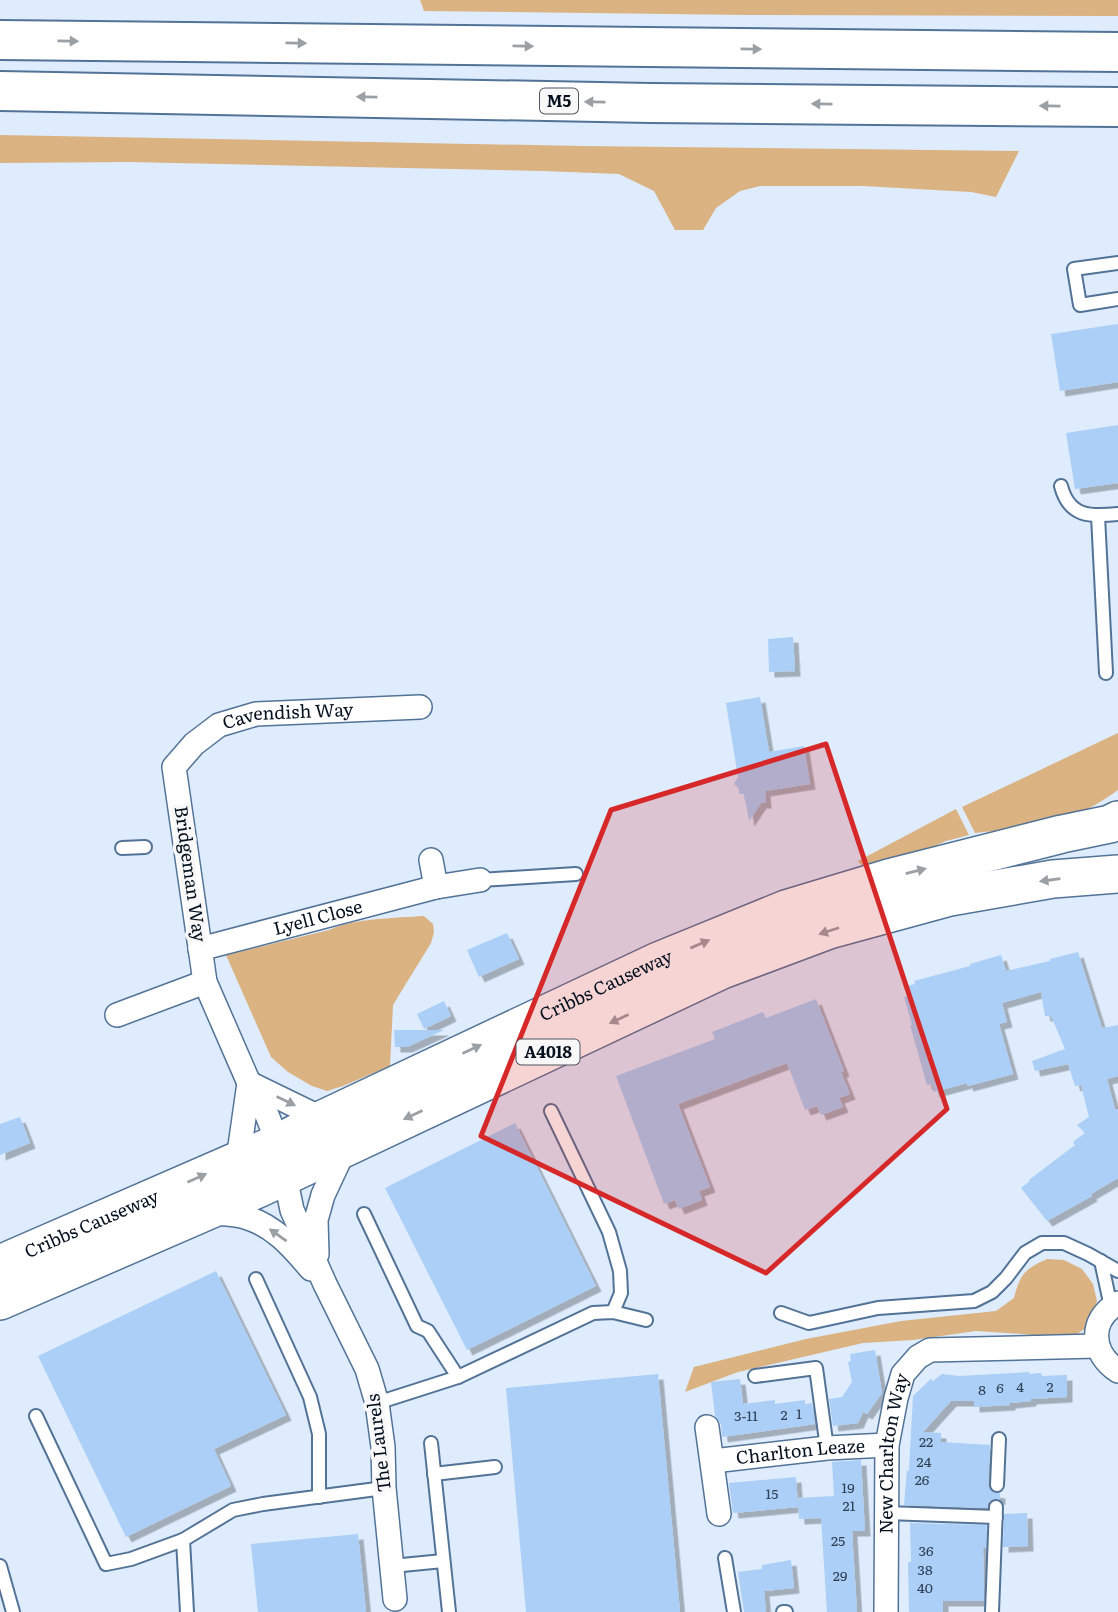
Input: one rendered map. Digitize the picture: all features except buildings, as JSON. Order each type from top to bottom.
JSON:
[{"type":"highway","points":[[0,40],[1118,52]]},
{"type":"highway","name":"M5","points":[[0,91],[651,103],[1118,107]]},
{"type":"main road","name":"A4018","points":[[1062,834],[1118,800]]},
{"type":"main road","name":"Cribbs Causeway","points":[[0,1301],[202,1212],[282,1159],[656,962],[786,909],[889,878],[1118,820]]},
{"type":"main road","name":"Cribbs Causeway","points":[[334,1133],[722,971],[829,930],[950,897],[1053,879],[1118,874]]},
{"type":"main road","name":"Cribbs Causeway","points":[[0,1264],[236,1161],[282,1159]]},
{"type":"street","name":"Cavendish Way","points":[[174,767],[194,744],[219,725],[256,715],[420,707]]},
{"type":"street","name":"Bridgeman Way","points":[[174,767],[178,843],[201,949],[205,982],[249,1083],[267,1115],[282,1159]]},
{"type":"street","points":[[431,860],[436,887]]},
{"type":"street","name":"Lyell Close","points":[[201,949],[436,887],[480,880]]},
{"type":"street","points":[[117,1014],[205,982]]},
{"type":"street","points":[[236,1161],[249,1083],[334,1133]]},
{"type":"street","name":"The Laurels","points":[[325,1284],[316,1251],[316,1220],[334,1133]]},
{"type":"street","name":"The Laurels","points":[[282,1159],[292,1210],[367,1369],[377,1403],[395,1605]]},
{"type":"street","name":"The Laurels","points":[[202,1212],[244,1217],[263,1225],[284,1239],[325,1284]]},
{"type":"street","points":[[1115,1305],[1103,1315],[1096,1335],[1102,1356],[1118,1371]]},
{"type":"street","name":"New Charlton Way","points":[[886,1612],[887,1445],[903,1374],[918,1357],[930,1350],[1097,1346]]},
{"type":"street","name":"Charlton Leaze","points":[[707,1427],[719,1514]]},
{"type":"street","name":"Charlton Leaze","points":[[713,1461],[827,1448],[887,1445]]},
{"type":"lane","points":[[1118,263],[1074,270],[1080,305],[1118,299]]},
{"type":"lane","points":[[1060,486],[1064,499],[1082,513],[1098,516],[1118,514]]},
{"type":"lane","points":[[1098,516],[1106,673]]},
{"type":"lane","points":[[122,848],[145,846]]},
{"type":"lane","name":"Lyell Close","points":[[480,880],[576,874]]},
{"type":"lane","points":[[551,1111],[609,1232],[620,1271],[621,1293],[613,1312]]},
{"type":"lane","points":[[364,1214],[417,1326],[428,1331],[458,1377]]},
{"type":"lane","points":[[781,1313],[808,1323],[878,1308],[974,1301],[992,1292],[1025,1253],[1042,1243],[1064,1243],[1118,1271]]},
{"type":"lane","points":[[1101,1261],[1115,1305]]},
{"type":"lane","points":[[256,1279],[310,1397],[318,1434],[319,1497]]},
{"type":"lane","points":[[377,1403],[458,1377],[593,1313],[613,1312],[646,1320]]},
{"type":"lane","points":[[755,1376],[816,1368],[827,1448]]},
{"type":"lane","points":[[36,1416],[106,1564],[131,1559],[183,1540],[233,1510],[384,1488]]},
{"type":"lane","points":[[997,1485],[999,1439]]},
{"type":"lane","points":[[431,1443],[449,1612]]},
{"type":"lane","points":[[434,1474],[495,1467]]},
{"type":"lane","points":[[887,1513],[996,1512],[992,1612]]},
{"type":"lane","points":[[183,1540],[187,1612]]},
{"type":"lane","points":[[725,1559],[734,1612]]},
{"type":"lane","points":[[392,1566],[443,1561]]},
{"type":"lane","points":[[0,1566],[13,1612]]},
{"type":"highlighted area","points":[[826,744],[947,1109],[766,1273],[481,1136],[611,810]]},
{"type":"shaded area","points":[[420,0],[1118,0],[1118,16],[424,11]]},
{"type":"shaded area","points":[[0,135],[1019,151],[996,197],[971,192],[863,186],[760,186],[740,191],[716,208],[703,230],[675,230],[654,191],[619,174],[129,162],[0,163]]},
{"type":"shaded area","points":[[1118,733],[1118,790],[1107,798],[1083,811],[1045,825],[975,833],[962,807]]},
{"type":"shaded area","points":[[956,809],[969,835],[946,841],[881,870],[865,869],[858,861]]},
{"type":"shaded area","points":[[424,916],[433,924],[434,932],[431,943],[393,1005],[390,1066],[327,1091],[288,1072],[271,1057],[226,955],[351,923]]},
{"type":"shaded area","points":[[1047,1259],[1064,1260],[1082,1269],[1093,1284],[1097,1301],[1091,1321],[1077,1334],[1055,1338],[976,1331],[913,1340],[863,1343],[738,1372],[685,1392],[694,1367],[806,1339],[901,1321],[996,1311],[1014,1298],[1024,1273]]}]
